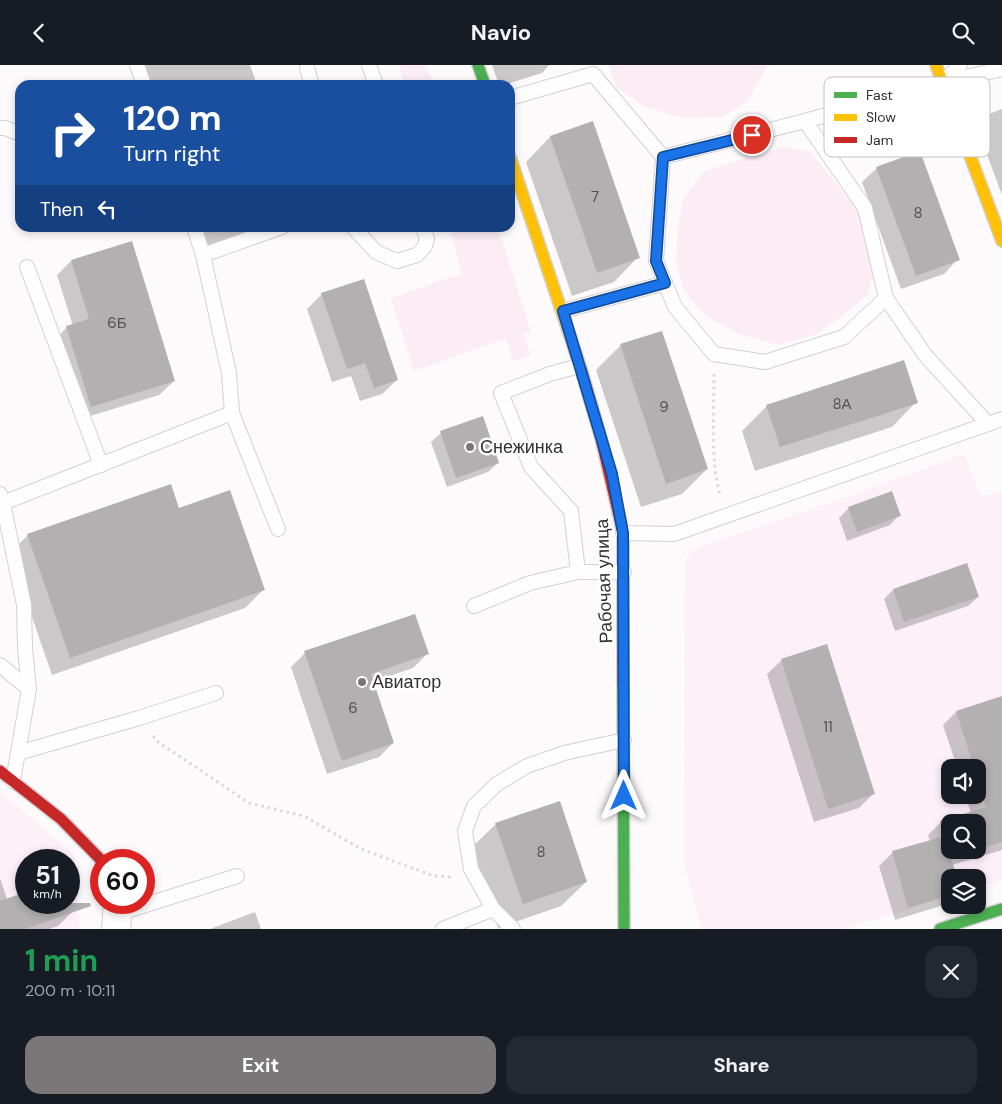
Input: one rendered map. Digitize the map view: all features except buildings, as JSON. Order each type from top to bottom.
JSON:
[{"type":"main road","points":[[478,65],[483,80]]},
{"type":"main road","points":[[936,65],[941,77]]},
{"type":"main road","points":[[971,157],[1002,241]]},
{"type":"main road","name":"Рабочая улица","points":[[515,172],[563,311],[612,474],[623,533],[624,929]]},
{"type":"main road","points":[[0,771],[60,819],[90,849]]},
{"type":"main road","points":[[940,929],[1002,909]]},
{"type":"lane","points":[[137,65],[142,80]]},
{"type":"lane","points":[[370,65],[374,80]]},
{"type":"lane","points":[[948,77],[960,65]]},
{"type":"lane","points":[[310,66],[311,80]]},
{"type":"lane","points":[[515,96],[592,69],[663,157],[656,261],[674,307],[714,354],[765,362],[844,337],[886,298]]},
{"type":"lane","points":[[966,77],[1002,69]]},
{"type":"lane","points":[[663,157],[824,115]]},
{"type":"lane","points":[[804,121],[824,150]]},
{"type":"lane","points":[[0,128],[15,132]]},
{"type":"lane","points":[[829,157],[865,208],[886,298],[925,355],[988,424]]},
{"type":"lane","points":[[196,232],[203,255],[229,373],[232,413],[278,529]]},
{"type":"lane","points":[[203,255],[268,232]]},
{"type":"lane","points":[[358,232],[376,252],[397,261],[417,255],[425,247],[427,238],[425,232]]},
{"type":"lane","points":[[27,267],[101,465]]},
{"type":"lane","points":[[563,311],[665,283]]},
{"type":"lane","points":[[578,573],[571,511],[531,467],[501,393],[550,374],[579,366]]},
{"type":"lane","points":[[13,781],[29,689],[25,648],[24,605],[1,499],[101,465],[232,413]]},
{"type":"lane","points":[[623,533],[674,534],[1002,419]]},
{"type":"lane","points":[[474,606],[530,583],[578,573],[624,572]]},
{"type":"lane","points":[[0,665],[29,689]]},
{"type":"lane","points":[[18,753],[139,718],[216,693]]},
{"type":"lane","points":[[513,929],[494,909],[470,869],[466,831],[474,806],[497,784],[527,766],[564,753],[624,740]]},
{"type":"lane","points":[[117,915],[237,876]]},
{"type":"lane","points":[[443,929],[494,909]]},
{"type":"path","points":[[714,354],[714,435],[717,485],[726,516]]},
{"type":"path","points":[[139,718],[158,742],[249,803],[304,816],[361,849],[434,876],[476,877]]},
{"type":"shaded area","points":[[426,65],[432,80],[403,80],[399,66]]},
{"type":"shaded area","points":[[608,65],[768,65],[747,102],[722,117],[683,118],[644,106],[617,88]]},
{"type":"shaded area","points":[[783,147],[811,152],[856,209],[868,237],[873,273],[867,296],[838,319],[817,334],[779,345],[736,333],[705,315],[684,291],[676,263],[678,225],[684,198],[704,171]]},
{"type":"shaded area","points":[[450,232],[498,232],[531,332],[523,334],[531,355],[513,362],[506,338],[414,371],[391,298],[462,273]]},
{"type":"shaded area","points":[[964,454],[981,497],[1002,490],[1002,880],[986,885],[986,869],[941,869],[941,899],[844,929],[701,929],[684,863],[685,559],[698,547],[858,493]]},
{"type":"shaded area","points":[[0,792],[68,849],[15,849],[15,914],[79,914],[80,929],[0,929]]},
{"type":"traffic: fast","points":[[478,65],[483,80]]},
{"type":"traffic: fast","points":[[623,684],[624,929]]},
{"type":"traffic: fast","points":[[940,929],[1002,909]]},
{"type":"traffic: slow","points":[[936,65],[940,77]]},
{"type":"traffic: slow","points":[[970,157],[1002,241]]},
{"type":"traffic: slow","points":[[515,172],[581,369]]},
{"type":"traffic: jam","points":[[581,369],[601,438],[623,533],[623,684]]},
{"type":"traffic: jam","points":[[0,771],[61,819],[90,849]]},
{"type":"place","name":"Снежинка","points":[[470,447]]},
{"type":"place","name":"Авиатор","points":[[362,682]]},
{"type":"route","points":[[624,796],[623,533],[612,474],[563,311],[665,283],[656,261],[663,157],[752,135]]}]
